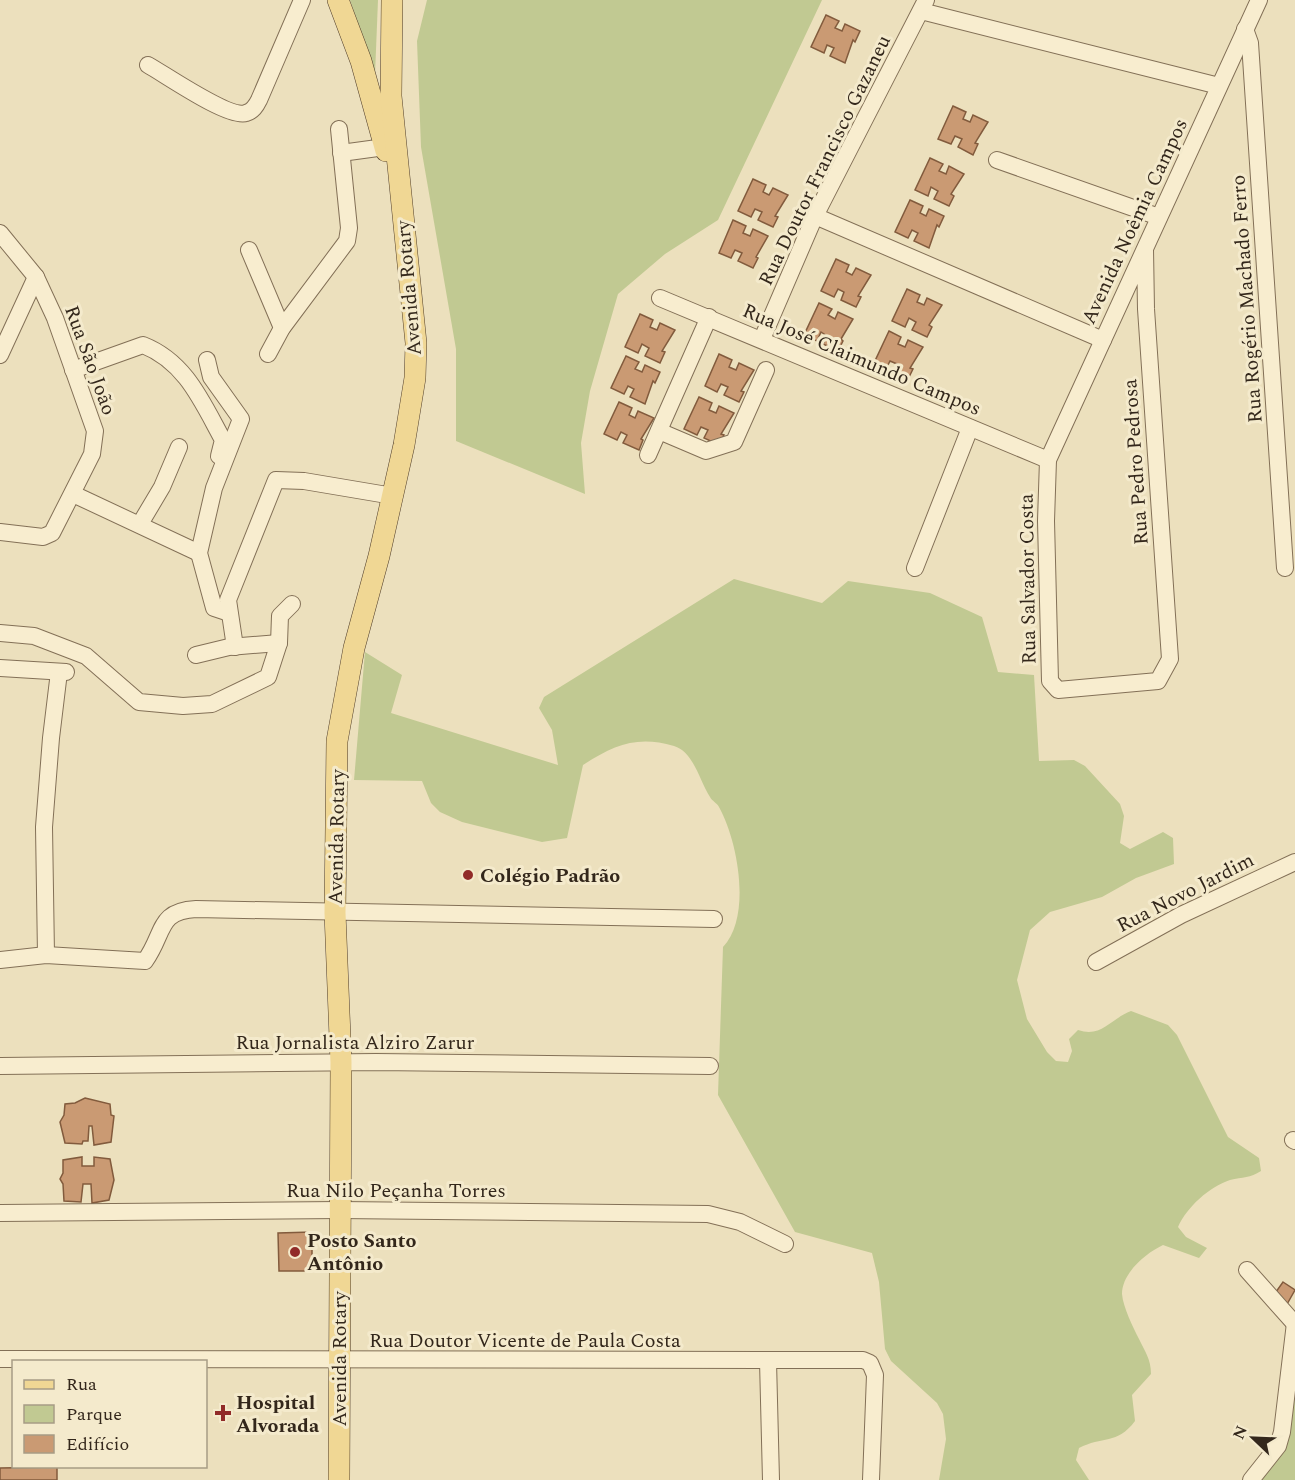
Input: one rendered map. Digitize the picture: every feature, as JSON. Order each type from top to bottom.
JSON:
[{"type":"main road","points":[[338,0],[361,61],[400,204]]},
{"type":"main road","points":[[392,0],[391,96],[400,204]]},
{"type":"main road","name":"Avenida Rotary","points":[[339,1480],[340,1062],[335,913],[338,741],[342,707],[354,648],[393,496],[415,378],[416,343],[400,204]]},
{"type":"street","points":[[148,65],[230,112],[246,114],[253,110],[259,100],[302,0]]},
{"type":"street","name":"Avenida Noêmia Campos","points":[[1048,460],[1258,0]]},
{"type":"street","points":[[924,5],[1219,86]]},
{"type":"street","name":"Rua Doutor Francisco Gazaneu","points":[[762,339],[815,216],[924,5]]},
{"type":"street","name":"Rua Rogério Machado Ferro","points":[[1245,29],[1250,44],[1285,568]]},
{"type":"street","points":[[268,354],[282,328],[347,241],[350,228],[339,129]]},
{"type":"street","points":[[341,153],[385,147]]},
{"type":"street","points":[[997,160],[1159,217]]},
{"type":"street","points":[[815,216],[1103,340]]},
{"type":"street","name":"Rua São João","points":[[0,233],[36,277],[56,318],[95,431],[92,454],[52,533],[43,537],[0,532]]},
{"type":"street","name":"Rua Pedro Pedrosa","points":[[1144,249],[1146,309],[1170,659],[1165,672]]},
{"type":"street","points":[[249,250],[282,328]]},
{"type":"street","points":[[0,355],[36,277]]},
{"type":"street","name":"Rua José Claimundo Campos","points":[[660,298],[1048,460]]},
{"type":"street","points":[[1117,309],[1146,309]]},
{"type":"street","points":[[648,455],[709,317]]},
{"type":"street","points":[[73,370],[143,345],[162,353],[187,376],[223,440],[219,456],[227,461]]},
{"type":"street","points":[[207,360],[211,377],[241,419],[227,461],[214,488],[200,553],[214,608],[229,613]]},
{"type":"street","points":[[659,431],[706,451],[734,442],[766,370]]},
{"type":"street","points":[[915,568],[970,428]]},
{"type":"street","points":[[140,524],[162,487],[179,447]]},
{"type":"street","name":"Rua Salvador Costa","points":[[1048,460],[1046,521],[1051,685],[1058,690],[1158,681],[1165,672]]},
{"type":"street","points":[[235,647],[229,613],[231,590],[276,480],[304,480],[393,496]]},
{"type":"street","points":[[73,494],[200,553]]},
{"type":"street","points":[[0,633],[34,636],[86,656],[139,702],[183,706],[212,704],[268,677],[279,643],[280,616],[292,604]]},
{"type":"street","points":[[196,655],[235,647],[279,643]]},
{"type":"street","points":[[0,668],[63,672],[51,738],[44,827],[46,955]]},
{"type":"street","name":"Rua Novo Jardim","points":[[1095,962],[1181,915],[1295,862]]},
{"type":"street","points":[[0,960],[46,955],[145,961],[156,945],[167,917],[184,909],[714,919]]},
{"type":"street","name":"Rua Jornalista Alziro Zarur","points":[[0,1066],[340,1062],[710,1066]]},
{"type":"street","name":"Rua Nilo Peçanha Torres","points":[[0,1212],[339,1210],[708,1214],[740,1222],[785,1244]]},
{"type":"street","points":[[1247,1270],[1295,1324],[1282,1432],[1278,1446],[1251,1480]]},
{"type":"street","name":"Rua Doutor Vicente de Paula Costa","points":[[0,1359],[170,1360]]},
{"type":"street","name":"Rua Doutor Vicente de Paula Costa","points":[[207,1360],[863,1360],[870,1364],[875,1375],[871,1480]]},
{"type":"street","points":[[768,1361],[771,1480]]},
{"type":"green space","points":[[350,0],[378,0],[375,75]]},
{"type":"green space","points":[[427,0],[822,0],[718,220],[665,254],[618,294],[590,391],[581,443],[585,494],[456,441],[456,349],[421,147],[417,41]]},
{"type":"green space","points":[[734,579],[822,603],[848,581],[930,593],[982,617],[998,672],[1034,675],[1039,761],[1074,760],[1085,766],[1120,804],[1124,816],[1120,843],[1130,849],[1163,832],[1173,838],[1174,864],[1136,878],[1102,897],[1050,912],[1030,930],[1017,980],[1027,1019],[1047,1052],[1056,1061],[1068,1062],[1072,1051],[1069,1039],[1078,1030],[1093,1032],[1100,1030],[1131,1011],[1168,1025],[1177,1035],[1228,1137],[1259,1158],[1261,1171],[1214,1187],[1187,1212],[1178,1227],[1186,1237],[1207,1248],[1199,1258],[1163,1245],[1149,1253],[1130,1271],[1123,1286],[1124,1305],[1147,1356],[1151,1374],[1132,1395],[1135,1421],[1128,1429],[1115,1437],[1079,1448],[1076,1460],[1089,1480],[939,1480],[946,1439],[943,1414],[937,1403],[891,1361],[885,1349],[879,1282],[872,1253],[795,1232],[718,1095],[723,947],[732,934],[737,917],[739,879],[732,839],[726,822],[719,807],[706,791],[687,754],[674,746],[637,742],[616,747],[594,758],[583,765],[567,838],[542,842],[462,822],[440,812],[431,803],[422,781],[354,780],[365,652],[402,675],[391,713],[558,765],[552,730],[539,708],[544,697]]},
{"type":"green space","points":[[1295,1387],[1295,1480],[1260,1480]]},
{"type":"building","points":[[826,15],[839,21],[835,28],[842,31],[845,24],[860,31],[855,42],[853,40],[845,63],[830,56],[834,48],[827,45],[824,53],[811,47]]},
{"type":"building","points":[[953,106],[966,112],[963,119],[970,122],[973,115],[988,122],[975,143],[978,144],[973,155],[958,147],[962,139],[955,136],[951,144],[938,139]]},
{"type":"building","points":[[930,158],[943,164],[939,171],[946,174],[949,166],[964,174],[951,194],[954,196],[949,206],[934,199],[938,191],[931,187],[928,196],[915,190]]},
{"type":"building","points":[[753,179],[766,185],[763,192],[769,195],[773,188],[788,195],[775,216],[778,217],[773,227],[758,220],[762,212],[755,209],[751,217],[738,211]]},
{"type":"building","points":[[910,200],[923,206],[920,213],[926,216],[929,209],[944,216],[939,227],[937,225],[929,248],[914,241],[918,233],[912,230],[908,238],[895,232]]},
{"type":"building","points":[[733,220],[746,226],[743,233],[750,236],[753,229],[768,236],[756,257],[758,258],[753,268],[738,261],[742,253],[735,250],[731,258],[719,253]]},
{"type":"building","points":[[836,259],[849,265],[846,272],[852,275],[856,268],[871,275],[858,296],[861,297],[856,307],[841,300],[844,292],[838,289],[834,297],[821,291]]},
{"type":"building","points":[[907,289],[920,295],[917,302],[924,305],[927,298],[942,305],[929,325],[932,327],[927,337],[912,330],[916,322],[909,318],[905,327],[892,321]]},
{"type":"building","points":[[819,303],[832,309],[828,315],[835,319],[838,312],[853,319],[841,339],[843,341],[838,351],[823,344],[827,336],[821,332],[817,341],[804,335]]},
{"type":"building","points":[[640,314],[653,320],[650,327],[657,330],[660,323],[675,330],[662,351],[665,352],[660,363],[645,356],[649,348],[642,344],[638,353],[625,347]]},
{"type":"building","points":[[889,331],[901,337],[898,344],[905,347],[908,340],[923,347],[910,368],[913,369],[908,379],[893,372],[897,364],[890,361],[886,369],[874,363]]},
{"type":"building","points":[[719,354],[732,360],[729,367],[736,370],[739,363],[754,370],[741,391],[744,392],[739,402],[724,395],[728,387],[721,384],[717,392],[705,386]]},
{"type":"building","points":[[626,356],[639,362],[635,369],[642,372],[645,365],[660,372],[655,383],[653,381],[645,404],[630,397],[634,389],[628,386],[624,394],[611,388]]},
{"type":"building","points":[[699,397],[712,403],[709,410],[716,413],[719,406],[734,413],[721,434],[724,435],[719,445],[704,438],[708,430],[701,427],[697,435],[684,429]]},
{"type":"building","points":[[619,402],[632,408],[629,415],[635,418],[638,411],[654,418],[641,439],[643,440],[639,450],[623,443],[627,435],[621,432],[617,440],[604,434]]},
{"type":"building","points":[[85,1098],[110,1104],[111,1115],[114,1116],[111,1142],[94,1145],[92,1126],[89,1126],[88,1141],[83,1141],[82,1144],[65,1143],[60,1122],[64,1115],[65,1104],[75,1103]]},
{"type":"building","points":[[82,1157],[82,1166],[94,1166],[94,1157],[110,1159],[114,1180],[109,1200],[92,1203],[91,1184],[83,1184],[81,1202],[64,1201],[63,1184],[60,1179],[63,1173],[63,1160]]},
{"type":"building","name":"Posto Santo Antônio","points":[[312,1232],[312,1271],[279,1271],[278,1233]]},
{"type":"building","points":[[1283,1282],[1295,1290],[1286,1306],[1273,1296]]},
{"type":"building","points":[[0,1468],[57,1468],[57,1480],[0,1480]]},
{"type":"place","name":"Colégio Padrão","points":[[468,875]]},
{"type":"place","name":"Posto Santo Antônio","points":[[295,1252]]},
{"type":"place","name":"Hospital Alvorada","points":[[223,1413]]}]
